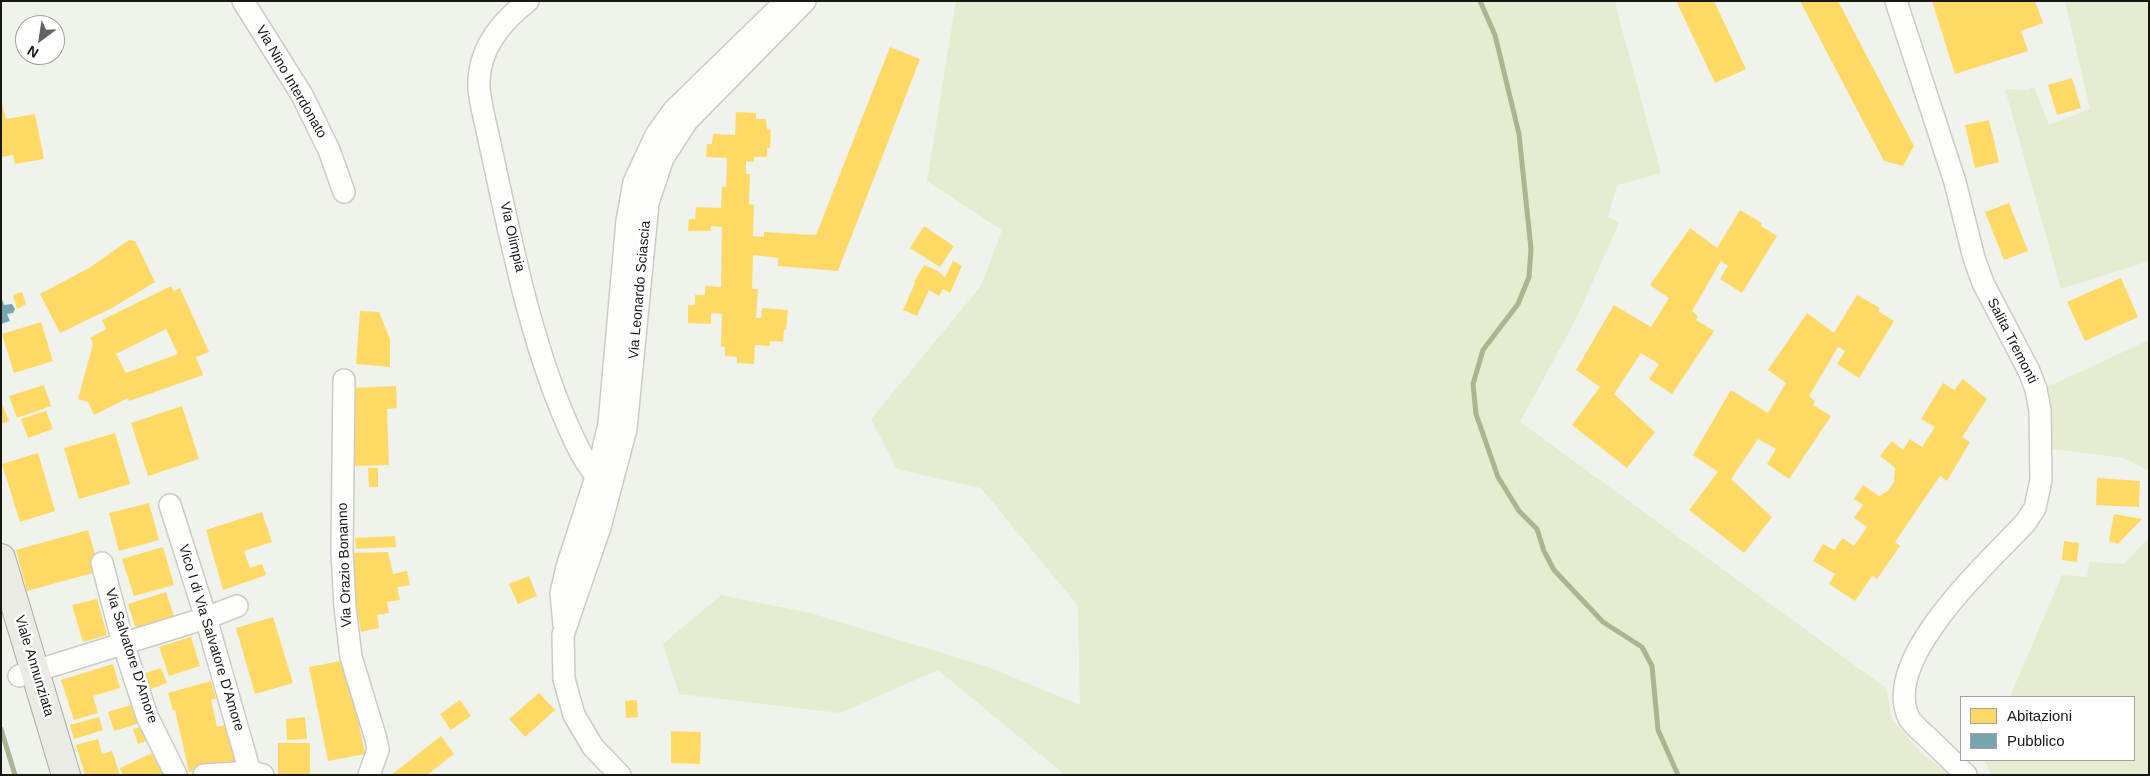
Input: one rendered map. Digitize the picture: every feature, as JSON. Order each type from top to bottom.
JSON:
[{"type":"main road","name":"Viale Annunziata","points":[[1,558],[27,673],[47,775]]},
{"type":"main road","name":"Viale Annunziata","points":[[1,618],[27,673],[66,775]]},
{"type":"street","name":"Via Nino Interdonato","points":[[243,1],[302,95],[329,150],[344,192]]},
{"type":"street","points":[[256,21],[265,1]]},
{"type":"street","name":"Via Olimpia","points":[[528,1],[507,18],[493,35],[478,81],[482,108],[533,330],[565,420],[585,462],[603,484]]},
{"type":"street","name":"Via Leonardo Sciascia","points":[[620,775],[593,747],[574,715],[567,697],[563,671],[564,628],[577,597],[603,484],[626,429],[626,347],[631,280],[627,221],[634,182],[656,135],[674,110],[786,1]]},
{"type":"street","name":"Via Leonardo Sciascia","points":[[631,280],[648,203],[657,172],[670,145],[701,105],[805,1]]},
{"type":"street","name":"Salita Tremonti","points":[[1896,1],[1955,182],[1974,258],[1994,306],[2029,371],[2036,389],[2040,411],[2042,480],[2034,508],[2026,522],[1952,602],[1924,638],[1913,658],[1903,698],[1910,720],[1966,775]]},
{"type":"street","name":"Via Orazio Bonanno","points":[[344,380],[343,583],[351,657],[378,750],[369,775]]},
{"type":"street","name":"Vico I di Via Salvatore D'Amore","points":[[170,505],[257,773]]},
{"type":"street","name":"Via Salvatore D'Amore","points":[[102,563],[147,716],[176,775]]},
{"type":"street","points":[[27,673],[206,618],[237,606]]},
{"type":"street","points":[[204,775],[257,773]]},
{"type":"green space","points":[[956,1],[1616,1],[1616,7],[1661,173],[1617,185],[1608,217],[1619,223],[1576,319],[1520,422],[1886,688],[1892,720],[1922,754],[1951,775],[1065,775],[938,670],[840,713],[679,694],[663,644],[721,595],[810,613],[988,667],[1080,705],[1078,606],[981,488],[897,469],[871,419],[981,286],[1002,230],[927,181]]},
{"type":"green space","points":[[2065,1],[2149,1],[2149,261],[2061,289],[2005,89],[2028,90],[2034,87],[2049,125],[2090,109]]},
{"type":"green space","points":[[2149,340],[2149,471],[2124,458],[2045,448],[2041,390]]},
{"type":"green space","points":[[2149,538],[2149,775],[1992,775],[1985,761],[2135,761],[2135,696],[2010,696],[2062,575],[2087,577],[2089,562],[2124,564]]},
{"type":"building: Abitazioni","points":[[1676,1],[1714,1],[1746,69],[1715,83]]},
{"type":"building: Abitazioni","points":[[1800,1],[1838,1],[1914,146],[1903,166],[1884,161]]},
{"type":"building: Abitazioni","points":[[1932,1],[2035,1],[2043,23],[2021,31],[2028,51],[1955,74]]},
{"type":"building: Abitazioni","points":[[890,47],[920,59],[838,271],[778,266],[778,258],[753,255],[752,289],[758,289],[756,318],[761,318],[762,308],[788,310],[786,330],[784,329],[783,342],[770,341],[770,346],[755,345],[754,364],[737,363],[737,357],[725,356],[725,347],[721,346],[722,314],[711,313],[711,324],[688,323],[688,305],[695,305],[695,295],[705,295],[705,286],[721,287],[722,227],[711,226],[711,231],[688,231],[689,219],[695,219],[696,207],[721,208],[722,186],[726,187],[727,158],[706,157],[707,144],[712,144],[713,134],[735,135],[736,112],[756,113],[756,119],[766,119],[767,130],[771,130],[770,148],[767,148],[767,157],[754,157],[754,162],[746,161],[746,174],[750,174],[749,204],[754,205],[753,236],[764,237],[764,232],[816,235]]},
{"type":"building: Abitazioni","points":[[2072,78],[2081,108],[2057,115],[2048,85]]},
{"type":"building: Abitazioni","points":[[1,99],[6,119],[35,114],[44,159],[15,164],[13,155],[1,157]]},
{"type":"building: Abitazioni","points":[[1989,120],[1999,162],[1975,168],[1965,125]]},
{"type":"building: Abitazioni","points":[[2009,203],[2028,251],[2004,260],[1985,212]]},
{"type":"building: Abitazioni","points":[[1740,210],[1762,223],[1761,226],[1777,236],[1742,293],[1720,279],[1728,266],[1721,261],[1692,311],[1698,316],[1696,320],[1714,331],[1672,394],[1649,379],[1659,364],[1641,353],[1614,394],[1655,432],[1627,468],[1572,425],[1600,387],[1576,370],[1614,305],[1651,327],[1669,298],[1650,285],[1690,228],[1717,248]]},
{"type":"building: Abitazioni","points":[[924,226],[954,246],[940,267],[910,248]]},
{"type":"building: Abitazioni","points":[[129,240],[135,241],[155,282],[112,308],[60,333],[40,294],[89,268]]},
{"type":"building: Abitazioni","points":[[953,261],[962,266],[950,293],[943,289],[939,296],[929,290],[917,316],[903,310],[914,282],[924,265],[938,271],[945,277]]},
{"type":"building: Abitazioni","points":[[2121,278],[2138,317],[2085,341],[2067,302]]},
{"type":"building: Abitazioni","points":[[171,286],[174,291],[180,288],[209,352],[196,357],[203,375],[129,401],[128,398],[94,415],[88,402],[78,399],[93,344],[90,338],[106,329],[102,320]],"holes":[[[166,329],[178,354],[126,373],[116,354]]]},
{"type":"building: Abitazioni","points":[[22,292],[26,304],[17,309],[13,295]]},
{"type":"building: Abitazioni","points":[[1857,295],[1880,308],[1878,311],[1894,321],[1859,378],[1837,364],[1845,351],[1838,347],[1809,396],[1815,401],[1813,405],[1831,416],[1789,479],[1767,464],[1776,449],[1758,439],[1731,479],[1772,517],[1744,553],[1689,510],[1718,472],[1693,455],[1731,390],[1768,413],[1786,383],[1768,370],[1807,313],[1834,333]]},
{"type":"building: Abitazioni","points":[[360,311],[379,312],[390,339],[390,367],[356,364]]},
{"type":"building: Abitazioni","points":[[41,322],[53,361],[14,373],[2,334]]},
{"type":"building: Abitazioni","points":[[1963,379],[1987,399],[1962,437],[1970,442],[1947,481],[1940,476],[1895,542],[1900,546],[1877,579],[1872,576],[1855,601],[1829,584],[1835,574],[1813,561],[1823,544],[1834,550],[1843,538],[1854,546],[1867,527],[1854,518],[1863,505],[1854,499],[1863,485],[1879,496],[1888,491],[1894,482],[1895,468],[1880,456],[1892,441],[1903,450],[1910,439],[1922,447],[1935,427],[1921,419],[1943,383],[1954,390]]},
{"type":"building: Abitazioni","points":[[44,385],[51,406],[17,418],[9,396]]},
{"type":"building: Abitazioni","points":[[396,386],[397,408],[387,409],[389,465],[354,466],[351,388]]},
{"type":"building: Abitazioni","points":[[1,401],[9,421],[1,424]]},
{"type":"building: Abitazioni","points":[[182,406],[199,459],[148,476],[131,423]]},
{"type":"building: Abitazioni","points":[[46,411],[53,429],[28,438],[21,419]]},
{"type":"building: Abitazioni","points":[[115,433],[130,484],[79,499],[64,448]]},
{"type":"building: Abitazioni","points":[[38,453],[55,511],[20,522],[2,464]]},
{"type":"building: Abitazioni","points":[[368,468],[378,468],[378,487],[369,487]]},
{"type":"building: Abitazioni","points":[[2097,478],[2140,481],[2139,507],[2096,505]]},
{"type":"building: Abitazioni","points":[[149,503],[159,540],[119,551],[109,513]]},
{"type":"building: Abitazioni","points":[[262,512],[272,542],[244,551],[250,568],[262,564],[266,575],[223,590],[206,530]]},
{"type":"building: Abitazioni","points":[[2114,514],[2142,519],[2118,544],[2109,541]]},
{"type":"building: Abitazioni","points":[[88,530],[100,571],[27,591],[16,550]]},
{"type":"building: Abitazioni","points":[[395,536],[396,547],[356,549],[355,538]]},
{"type":"building: Abitazioni","points":[[2064,541],[2079,543],[2077,562],[2062,560]]},
{"type":"building: Abitazioni","points":[[163,547],[174,585],[134,596],[122,559]]},
{"type":"building: Abitazioni","points":[[388,552],[393,574],[407,571],[410,585],[397,587],[400,600],[387,602],[389,613],[377,615],[379,628],[361,632],[355,598],[353,553]]},
{"type":"building: Abitazioni","points":[[529,576],[537,596],[518,604],[509,584]]},
{"type":"building: Abitazioni","points":[[166,592],[175,620],[137,632],[128,604]]},
{"type":"building: Abitazioni","points":[[97,599],[107,635],[83,642],[72,605]]},
{"type":"building: Abitazioni","points":[[273,617],[293,683],[255,694],[236,628]]},
{"type":"building: Abitazioni","points":[[191,637],[200,666],[169,676],[159,647]]},
{"type":"building: Abitazioni","points":[[346,660],[365,754],[328,761],[309,667]]},
{"type":"building: Abitazioni","points":[[113,664],[120,688],[93,696],[98,713],[74,720],[61,680]]},
{"type":"building: Abitazioni","points":[[161,668],[167,683],[145,691],[140,675]]},
{"type":"building: Abitazioni","points":[[211,681],[216,699],[211,700],[217,727],[233,723],[241,760],[189,772],[175,710],[173,711],[168,693]]},
{"type":"building: Abitazioni","points":[[539,693],[555,710],[525,737],[509,719]]},
{"type":"building: Abitazioni","points":[[460,700],[471,716],[451,730],[440,714]]},
{"type":"building: Abitazioni","points":[[637,700],[638,717],[626,718],[625,701]]},
{"type":"building: Abitazioni","points":[[137,703],[143,722],[114,731],[108,712]]},
{"type":"building: Abitazioni","points":[[99,717],[103,730],[74,739],[70,725]]},
{"type":"building: Abitazioni","points":[[305,717],[307,739],[287,740],[286,719]]},
{"type":"building: Abitazioni","points":[[148,724],[153,739],[138,744],[133,729]]},
{"type":"building: Abitazioni","points":[[671,731],[701,732],[700,764],[671,763]]},
{"type":"building: Abitazioni","points":[[441,736],[454,754],[427,775],[391,775]]},
{"type":"building: Abitazioni","points":[[98,739],[102,754],[112,751],[120,775],[85,775],[76,745]]},
{"type":"building: Abitazioni","points":[[278,743],[310,743],[310,775],[278,775]]},
{"type":"building: Abitazioni","points":[[159,750],[169,771],[160,775],[123,775],[120,768]]},
{"type":"building: Pubblico","points":[[1,296],[4,305],[12,304],[15,309],[13,313],[7,314],[10,321],[1,324]]},
{"type":"waterway","points":[[1480,1],[1495,35],[1519,134],[1531,249],[1529,277],[1518,304],[1483,350],[1473,384],[1476,414],[1498,477],[1519,511],[1537,529],[1544,551],[1554,570],[1603,622],[1642,647],[1652,666],[1658,730],[1678,775]]},
{"type":"waterway","points":[[1,729],[15,775]]}]
